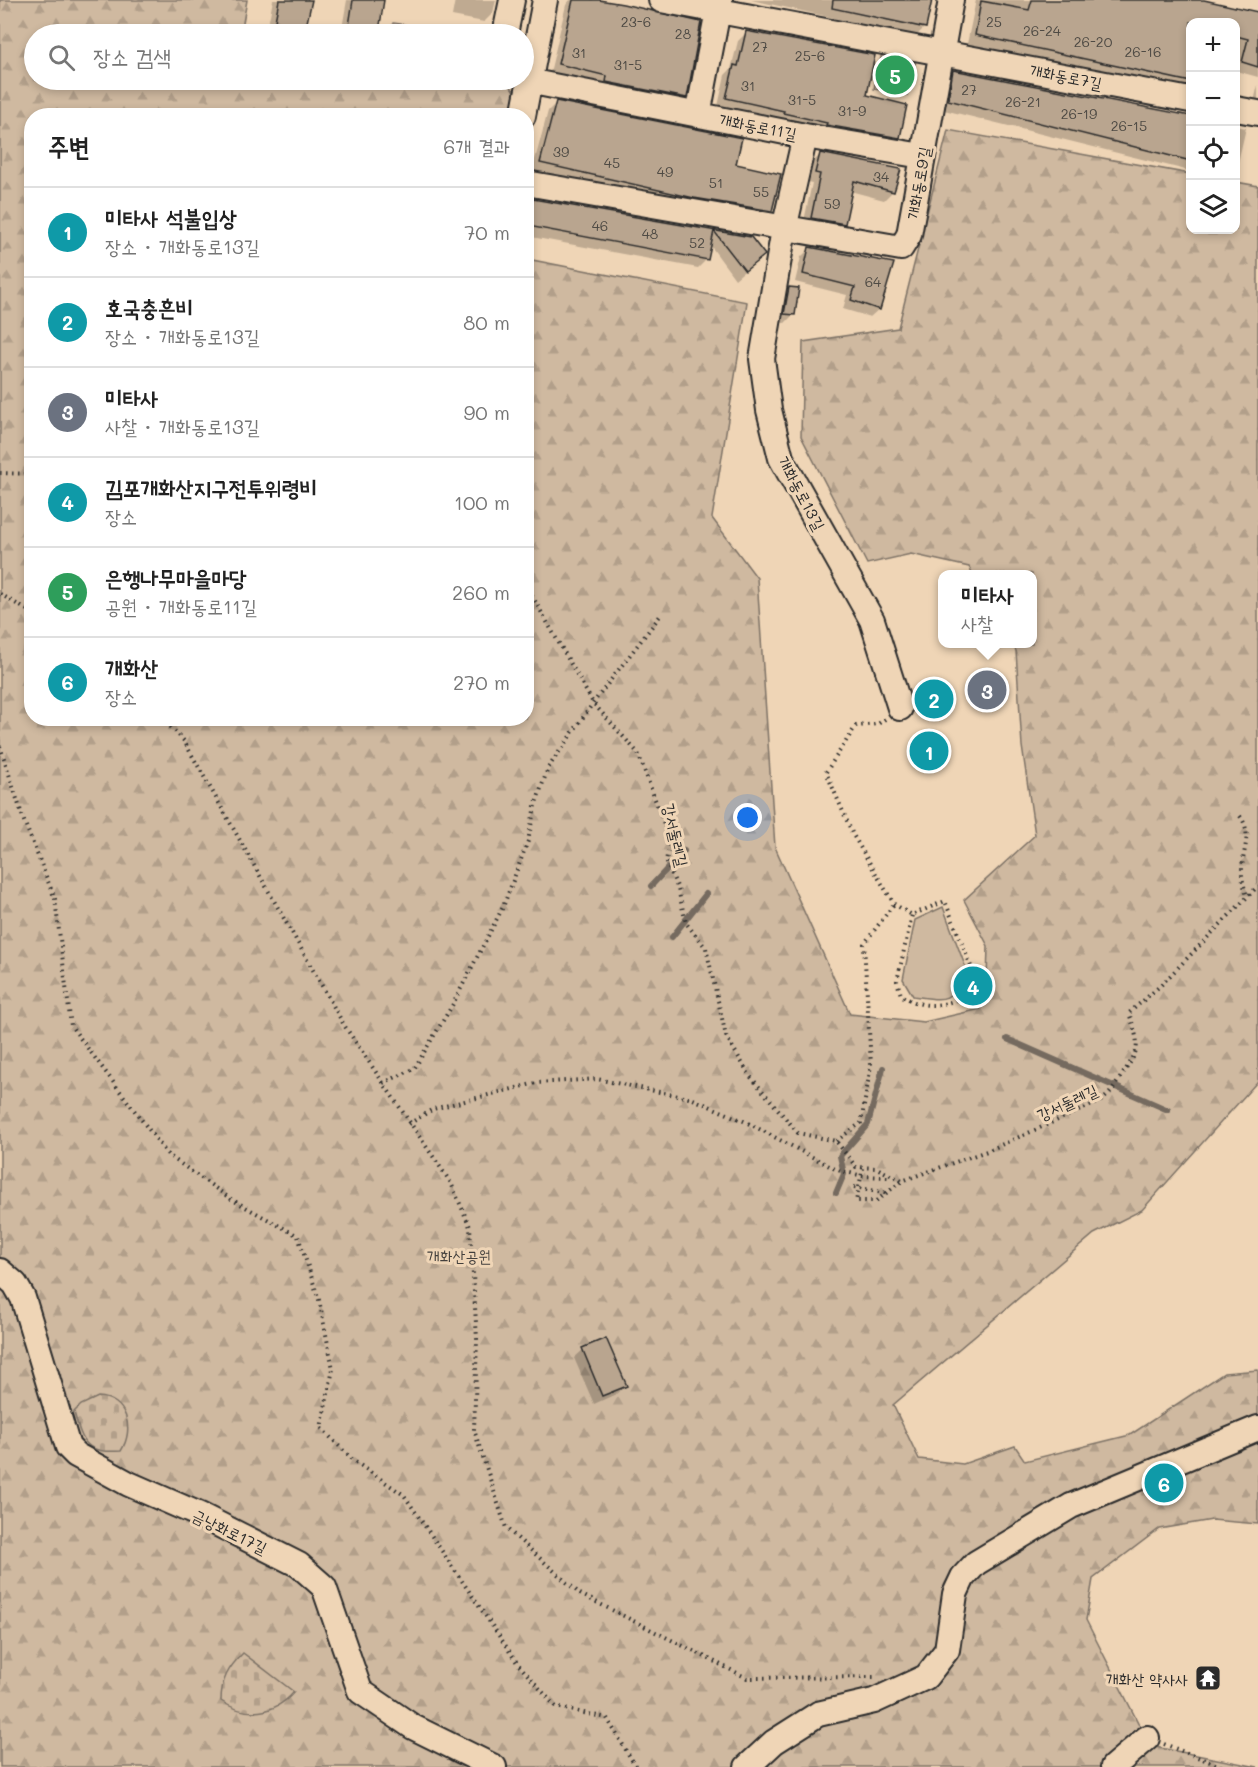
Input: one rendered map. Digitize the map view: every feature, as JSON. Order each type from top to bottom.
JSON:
[{"type":"street","points":[[507,24],[512,0]]},
{"type":"street","points":[[534,44],[545,0]]},
{"type":"street","points":[[662,0],[719,5],[941,52]]},
{"type":"street","name":"개화동로9길","points":[[784,229],[901,248],[909,235],[951,0]]},
{"type":"street","name":"개화동로11길","points":[[719,5],[698,115],[922,156]]},
{"type":"street","name":"개화동로7길","points":[[941,52],[1186,99]]},
{"type":"street","points":[[534,78],[698,115]]},
{"type":"street","points":[[524,108],[525,90]]},
{"type":"street","points":[[1240,110],[1258,113]]},
{"type":"street","name":"개화동로13길","points":[[805,136],[784,229],[762,359],[769,410],[781,458],[872,620],[900,708]]},
{"type":"street","points":[[534,184],[784,229]]},
{"type":"street","name":"금낭화로17길","points":[[0,1271],[15,1284],[23,1298],[68,1447],[76,1455],[129,1484],[200,1515],[307,1570],[324,1587],[360,1691],[413,1727],[494,1767]]},
{"type":"street","points":[[747,1767],[774,1742],[818,1714],[874,1701],[926,1677],[947,1650],[955,1594],[963,1577],[976,1563],[1071,1506],[1258,1428]]},
{"type":"street","points":[[1113,1767],[1147,1738]]},
{"type":"path","points":[[0,473],[24,474]]},
{"type":"path","points":[[0,594],[24,608]]},
{"type":"path","name":"강서둘레길","points":[[534,599],[593,703],[638,753],[664,824],[669,846],[668,864],[686,923],[706,948],[726,1036],[750,1076],[798,1133],[836,1141]]},
{"type":"path","points":[[382,1083],[414,1069],[453,1004],[503,907],[528,841],[535,806],[548,768],[593,703],[660,616]]},
{"type":"path","points":[[900,708],[878,724],[856,726],[826,772],[853,835],[894,904],[912,915]]},
{"type":"path","points":[[170,726],[184,741],[344,1025],[451,1183],[470,1227],[477,1339],[474,1430],[506,1528],[580,1594],[747,1678],[878,1677]]},
{"type":"path","points":[[0,746],[24,821],[56,899],[71,1026],[168,1155],[231,1199],[298,1236],[319,1300],[333,1369],[321,1428],[354,1461],[404,1495],[518,1664],[556,1707],[607,1718],[636,1767]]},
{"type":"path","points":[[1240,816],[1247,825],[1248,840],[1242,873],[1247,898]]},
{"type":"path","name":"강서둘레길","points":[[902,1181],[987,1151],[1099,1102],[1111,1094],[1137,1057],[1136,1034],[1129,1013],[1160,986],[1258,886]]},
{"type":"path","points":[[945,901],[972,969],[972,980],[963,997],[946,1005],[917,1005],[901,995],[897,981],[912,915],[945,901]]},
{"type":"path","points":[[894,904],[864,944],[871,1065],[861,1123],[836,1141],[856,1167],[877,1168],[890,1177],[902,1181]]},
{"type":"path","points":[[409,1124],[432,1109],[537,1083],[597,1079],[693,1099],[746,1122],[841,1171],[863,1176],[890,1177]]},
{"type":"path","points":[[863,1168],[856,1200],[876,1201],[902,1181]]},
{"type":"path","points":[[854,1187],[888,1193]]},
{"type":"path","points":[[1147,1738],[1223,1767]]},
{"type":"green space","name":"개화산공원","points":[[0,0],[247,0],[243,24],[24,24],[24,90],[513,90],[515,93],[512,108],[24,108],[24,726],[534,726],[534,260],[747,302],[712,518],[757,578],[775,847],[850,1014],[924,1022],[980,1009],[987,980],[988,946],[964,900],[1035,835],[1022,746],[1014,648],[1037,648],[1037,570],[971,570],[969,567],[911,554],[867,564],[801,436],[803,342],[898,328],[948,130],[1186,173],[1186,234],[1240,234],[1240,183],[1258,186],[1258,1081],[1142,1210],[1094,1234],[893,1405],[919,1459],[963,1464],[1015,1446],[1025,1461],[1130,1435],[1224,1373],[1258,1370],[1258,1524],[1212,1520],[1159,1529],[1093,1579],[1086,1620],[1150,1746],[1258,1767],[0,1767]]},
{"type":"green space","points":[[882,53],[916,60],[907,95],[874,89]]},
{"type":"green space","points":[[943,907],[967,971],[951,994],[946,997],[934,999],[913,996],[903,979],[915,920]]},
{"type":"green space","points":[[98,1397],[116,1403],[126,1416],[127,1433],[121,1451],[93,1448],[88,1445],[80,1432],[74,1412],[81,1405]]},
{"type":"green space","points":[[243,1653],[294,1692],[278,1706],[259,1712],[240,1710],[221,1701],[226,1675]]},
{"type":"building","points":[[279,0],[312,0],[307,24],[275,21]]},
{"type":"building","points":[[353,0],[384,0],[380,24],[349,24]]},
{"type":"building","points":[[573,0],[599,0],[623,4],[701,22],[687,98],[606,82],[607,76],[558,64]]},
{"type":"building","points":[[833,0],[932,0],[926,28],[832,8]]},
{"type":"building","points":[[1032,0],[1204,0],[1258,12],[1258,67],[1242,62],[1248,39],[1240,37],[1240,18],[1186,18],[1186,81],[975,35],[981,1],[1029,10]]},
{"type":"building","points":[[746,31],[875,55],[867,95],[907,105],[900,138],[826,125],[827,123],[783,113],[784,111],[726,98],[734,65],[738,66]]},
{"type":"building","points":[[953,70],[1186,115],[1186,160],[948,100]]},
{"type":"building","points":[[556,101],[742,138],[736,164],[781,174],[772,211],[694,198],[540,163]]},
{"type":"building","points":[[820,153],[901,169],[894,192],[854,181],[845,224],[811,218],[820,174],[815,173]]},
{"type":"building","points":[[534,199],[751,237],[765,255],[745,271],[714,231],[708,260],[534,227]]},
{"type":"building","points":[[809,247],[894,263],[880,310],[851,300],[855,287],[803,274]]},
{"type":"building","points":[[789,287],[799,288],[795,315],[784,314]]},
{"type":"building","points":[[606,1338],[627,1386],[602,1396],[582,1348]]},
{"type":"waterway","points":[[651,886],[684,851]]},
{"type":"waterway","points":[[672,937],[706,894]]},
{"type":"waterway","points":[[1007,1039],[1168,1110]]},
{"type":"waterway","points":[[836,1193],[844,1174],[840,1156],[868,1124],[883,1068]]},
{"type":"place","name":"은행나무마을마당","points":[[895,75]]},
{"type":"place","name":"미타사","points":[[987,690]]},
{"type":"place","name":"호국충흔비","points":[[934,699]]},
{"type":"place","name":"미타사 석불입상","points":[[929,751]]},
{"type":"place","name":"김포개화산지구전투위령비","points":[[973,986]]},
{"type":"place","name":"개화산","points":[[1164,1483]]},
{"type":"place","name":"개화산 약사사","points":[[1208,1678]]}]
